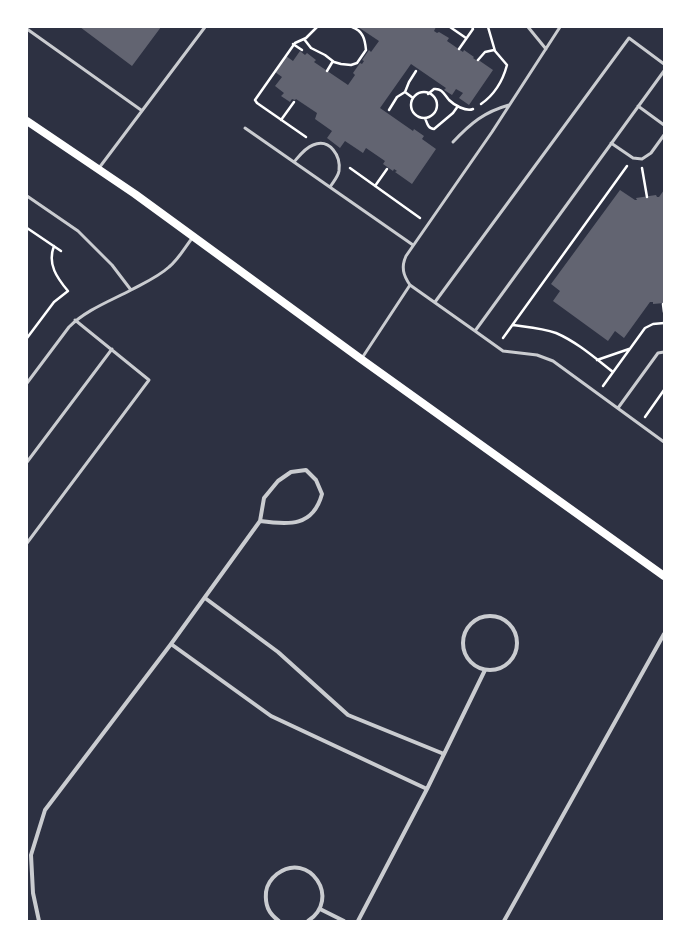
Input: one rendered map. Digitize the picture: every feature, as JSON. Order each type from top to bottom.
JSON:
[{"type":"main road","points":[[27,121],[135,194],[361,359],[664,576]]},
{"type":"street","points":[[38,921],[33,893],[31,855],[45,810],[171,644],[260,521],[264,498],[278,481],[290,472],[306,470],[316,480],[322,494],[319,505],[310,516],[293,524],[260,521]]},
{"type":"street","points":[[205,598],[278,652],[348,715],[444,754]]},
{"type":"street","points":[[490,616],[501,618],[511,626],[515,633],[517,642],[516,652],[509,664],[497,670],[485,670],[475,666],[469,660],[463,648],[464,639],[467,630],[476,620],[490,616]]},
{"type":"street","points":[[504,921],[664,634]]},
{"type":"street","points":[[171,644],[271,716],[427,789]]},
{"type":"street","points":[[358,921],[427,789],[485,670]]},
{"type":"street","points":[[279,921],[267,908],[266,889],[272,878],[283,870],[293,867],[312,874],[318,881],[322,890],[323,897],[320,908],[315,916],[308,921]]},
{"type":"street","points":[[320,908],[344,921]]},
{"type":"lane","points":[[98,169],[204,27]]},
{"type":"lane","points":[[528,27],[546,49]]},
{"type":"lane","points":[[560,27],[492,132],[427,223],[406,256],[402,269],[410,285],[496,347],[503,351],[546,357],[561,366],[664,442]]},
{"type":"lane","points":[[27,29],[141,110]]},
{"type":"lane","points":[[435,302],[629,38],[664,64]]},
{"type":"lane","points":[[475,331],[664,71]]},
{"type":"lane","points":[[453,142],[474,121],[494,109],[509,105]]},
{"type":"lane","points":[[638,106],[664,124]]},
{"type":"lane","points":[[245,128],[413,245]]},
{"type":"lane","points":[[611,143],[633,158],[641,160],[651,153],[664,135]]},
{"type":"lane","points":[[294,162],[303,152],[316,144],[330,147],[336,153],[339,160],[337,177],[330,188]]},
{"type":"lane","points":[[27,196],[78,231],[112,265],[131,290]]},
{"type":"lane","points":[[27,383],[69,327],[76,320],[84,314],[131,290],[169,268],[193,237]]},
{"type":"lane","points":[[361,359],[410,285]]},
{"type":"lane","points":[[27,543],[149,380],[76,320]]},
{"type":"lane","points":[[27,462],[112,349]]},
{"type":"lane","points":[[618,408],[658,353],[664,352]]},
{"type":"path","points":[[316,144],[257,103],[255,100],[293,44],[304,39],[317,27]]},
{"type":"path","points":[[304,39],[311,48],[326,55],[333,61],[341,64],[354,64],[357,63],[366,50],[365,41],[362,35],[358,30],[352,27]]},
{"type":"path","points":[[450,27],[466,38]]},
{"type":"path","points":[[459,49],[473,29],[472,27]]},
{"type":"path","points":[[478,105],[489,98],[493,93],[506,67],[506,64],[494,50],[488,27]]},
{"type":"path","points":[[293,44],[302,50]]},
{"type":"path","points":[[478,60],[485,52],[494,50]]},
{"type":"path","points":[[327,70],[333,61]]},
{"type":"path","points":[[389,110],[397,97],[405,92],[408,82],[416,71]]},
{"type":"path","points":[[428,94],[434,89],[438,89],[443,92],[449,100],[458,106],[468,110],[475,108]]},
{"type":"path","points":[[405,92],[413,98]]},
{"type":"path","points":[[421,93],[428,94],[434,98],[436,110],[425,118],[417,116],[412,111],[411,104],[413,98],[421,93]]},
{"type":"path","points":[[281,120],[294,102]]},
{"type":"path","points":[[425,118],[429,127],[434,129],[453,113],[458,106]]},
{"type":"path","points":[[496,347],[633,158]]},
{"type":"path","points":[[339,160],[427,223]]},
{"type":"path","points":[[641,160],[647,197]]},
{"type":"path","points":[[375,186],[387,169]]},
{"type":"path","points":[[27,228],[61,251]]},
{"type":"path","points":[[27,338],[54,302],[68,291],[54,271],[52,260],[54,246]]},
{"type":"path","points":[[663,304],[664,312]]},
{"type":"path","points":[[598,393],[647,326],[664,323]]},
{"type":"path","points":[[512,325],[539,328],[556,333],[577,345],[613,372]]},
{"type":"path","points":[[597,360],[630,349]]},
{"type":"path","points":[[640,424],[664,390]]},
{"type":"building","points":[[80,27],[161,27],[132,66]]},
{"type":"building","points":[[358,27],[436,27],[434,31],[437,33],[439,32],[449,38],[447,41],[463,52],[464,50],[474,57],[473,58],[476,60],[477,59],[493,70],[469,105],[459,98],[463,93],[456,89],[452,95],[444,90],[446,88],[411,64],[380,108],[413,131],[414,129],[424,136],[422,139],[436,149],[412,184],[395,172],[397,171],[394,169],[393,171],[383,164],[385,161],[366,148],[363,153],[345,141],[340,148],[327,138],[332,131],[315,119],[317,113],[296,99],[292,99],[290,102],[281,96],[284,93],[275,86],[282,77],[275,72],[286,56],[293,61],[300,51],[305,55],[307,53],[316,60],[314,62],[348,85],[355,75],[353,73],[360,63],[362,64],[364,61],[362,60],[369,50],[371,52],[379,41]]},
{"type":"building","points":[[620,190],[637,200],[636,198],[656,195],[659,197],[664,190],[664,303],[653,304],[653,302],[650,302],[624,338],[615,331],[608,341],[553,301],[560,291],[551,284]]}]
